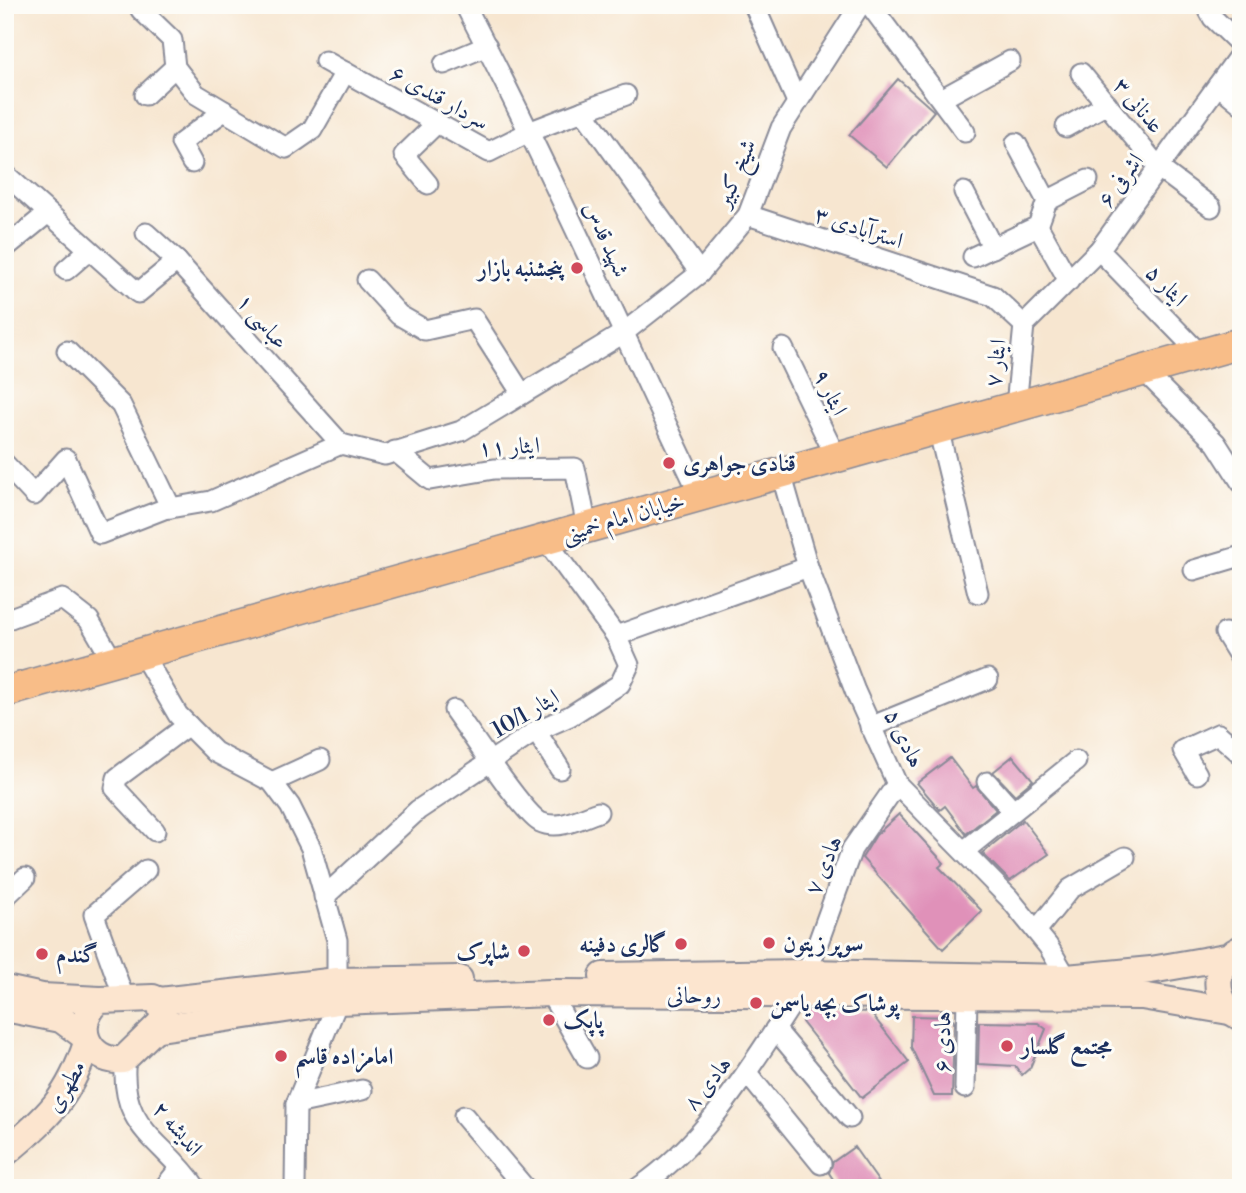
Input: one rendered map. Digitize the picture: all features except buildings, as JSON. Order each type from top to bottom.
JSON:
[{"type":"main road","name":"خیابان امام خمینی","points":[[5,692],[1241,343]]},
{"type":"main road","name":"روحانی","points":[[160,1014],[337,991],[802,984],[897,986],[1067,978],[1151,970],[1233,953]]},
{"type":"main road","points":[[1233,953],[1220,970],[1218,984],[1221,999],[1235,1014]]},
{"type":"main road","name":"روحانی","points":[[337,991],[550,993],[802,984]]},
{"type":"main road","name":"روحانی","points":[[897,986],[967,997],[1142,996],[1235,1014]]},
{"type":"main road","points":[[5,989],[42,997],[112,999],[144,996],[160,1014],[125,1058],[51,1116]]},
{"type":"main road","points":[[86,1039],[85,1019],[112,999]]},
{"type":"main road","points":[[5,1008],[61,1019],[106,1059],[125,1058]]},
{"type":"main road","name":"مطهری","points":[[5,1153],[51,1116],[79,1068],[86,1039]]},
{"type":"street","points":[[754,5],[797,102]]},
{"type":"street","name":"شیخ کبیر","points":[[395,452],[461,430],[622,334],[700,273],[748,215],[781,128],[860,5]]},
{"type":"street","points":[[870,5],[965,132]]},
{"type":"street","points":[[1206,5],[1213,18],[1241,45]]},
{"type":"street","name":"شهید قدس","points":[[467,6],[531,131],[622,334],[700,495]]},
{"type":"street","points":[[141,10],[172,40],[175,67],[196,94],[286,148],[312,130],[345,72]]},
{"type":"street","points":[[444,64],[487,46]]},
{"type":"street","name":"اشرفی ۶","points":[[1024,325],[1099,250],[1241,53]]},
{"type":"street","name":"سردار قندی ۶","points":[[325,61],[489,152],[531,131]]},
{"type":"street","points":[[941,99],[1010,61]]},
{"type":"street","points":[[145,96],[175,67]]},
{"type":"street","name":"عدنانی ۳","points":[[1081,73],[1159,168],[1211,207]]},
{"type":"street","points":[[1218,85],[1241,104]]},
{"type":"street","points":[[531,131],[626,95]]},
{"type":"street","points":[[1066,127],[1107,104]]},
{"type":"street","points":[[192,163],[181,143],[224,111]]},
{"type":"street","points":[[583,111],[700,273]]},
{"type":"street","points":[[428,184],[404,155],[438,122]]},
{"type":"street","points":[[1016,143],[1048,201]]},
{"type":"street","points":[[5,174],[138,293],[177,261]]},
{"type":"street","points":[[973,257],[1038,226],[1048,201],[1088,180]]},
{"type":"street","points":[[964,192],[993,248]]},
{"type":"street","points":[[5,248],[48,213]]},
{"type":"street","name":"استرآبادی ٣","points":[[748,215],[993,296],[1024,325]]},
{"type":"street","points":[[1038,226],[1069,281]]},
{"type":"street","name":"عباسی ۱","points":[[146,233],[177,261],[341,444]]},
{"type":"street","points":[[66,270],[89,250]]},
{"type":"street","name":"ایثار ۵","points":[[1099,250],[1200,354]]},
{"type":"street","points":[[367,280],[399,315],[425,330],[474,319],[522,394]]},
{"type":"street","name":"ایثار ۷","points":[[1016,406],[1024,325]]},
{"type":"street","name":"ایثار ۹","points":[[783,348],[836,457]]},
{"type":"street","points":[[67,351],[121,405],[172,508]]},
{"type":"street","points":[[1143,370],[1216,443],[1241,482]]},
{"type":"street","points":[[938,428],[978,593]]},
{"type":"street","points":[[5,464],[34,495],[66,459],[100,534],[172,508],[211,501],[341,444],[385,455],[395,452]]},
{"type":"street","name":"ایثار ۱۱","points":[[395,452],[430,480],[494,469],[575,468],[587,527]]},
{"type":"street","name":"هادی ۵","points":[[781,473],[808,567],[870,727],[897,783],[964,851],[1035,930],[1067,978]]},
{"type":"street","name":"ایثار 10/1","points":[[324,897],[418,810],[536,731],[570,716],[620,684],[629,665],[615,636],[545,539]]},
{"type":"street","points":[[1194,570],[1241,556]]},
{"type":"street","points":[[615,636],[808,567]]},
{"type":"street","points":[[5,620],[62,599],[89,620],[113,661]]},
{"type":"street","points":[[1225,633],[1241,659]]},
{"type":"street","points":[[142,653],[178,715],[215,752],[272,782],[290,806],[311,848],[337,940],[337,991],[296,1104],[295,1188]]},
{"type":"street","points":[[870,727],[988,679]]},
{"type":"street","points":[[454,710],[523,805],[541,822],[565,825],[598,812]]},
{"type":"street","points":[[155,831],[115,788],[117,778],[188,725]]},
{"type":"street","points":[[536,731],[560,769]]},
{"type":"street","points":[[1198,774],[1183,750],[1218,734],[1241,754]]},
{"type":"street","points":[[272,782],[320,760]]},
{"type":"street","points":[[964,851],[1076,761]]},
{"type":"street","points":[[987,782],[1013,811]]},
{"type":"street","name":"هادی ۷","points":[[802,984],[852,849],[897,783]]},
{"type":"street","points":[[1035,930],[1070,889],[1125,857]]},
{"type":"street","points":[[112,999],[94,915],[146,870]]},
{"type":"street","points":[[5,897],[25,878]]},
{"type":"street","name":"هادی ۸","points":[[642,1187],[662,1171],[699,1132],[747,1073],[766,1048],[802,984]]},
{"type":"street","points":[[550,993],[587,1058]]},
{"type":"street","name":"هادی ۶","points":[[965,1088],[967,997]]},
{"type":"street","points":[[775,1029],[850,1118]]},
{"type":"street","name":"اندیشه ۲","points":[[125,1058],[123,1082],[131,1110],[151,1141],[196,1188]]},
{"type":"street","points":[[747,1073],[821,1164]]},
{"type":"street","points":[[296,1104],[362,1090]]},
{"type":"street","points":[[464,1116],[517,1185]]},
{"type":"street","points":[[164,1188],[179,1169]]},
{"type":"place","name":"پنجشنبه بازار","points":[[577,268]]},
{"type":"place","name":"قنادی جواهری","points":[[669,463]]},
{"type":"place","name":"سوپر زیتون","points":[[769,943]]},
{"type":"place","name":"گالری دفینه","points":[[681,944]]},
{"type":"place","name":"شاپرک","points":[[524,951]]},
{"type":"place","name":"گندم","points":[[42,954]]},
{"type":"place","name":"پوشاک بچه یاسمن","points":[[756,1003]]},
{"type":"place","name":"پاپک","points":[[549,1020]]},
{"type":"place","name":"مجتمع گلسار","points":[[1007,1046]]},
{"type":"place","name":"امامزاده قاسم","points":[[281,1056]]}]
